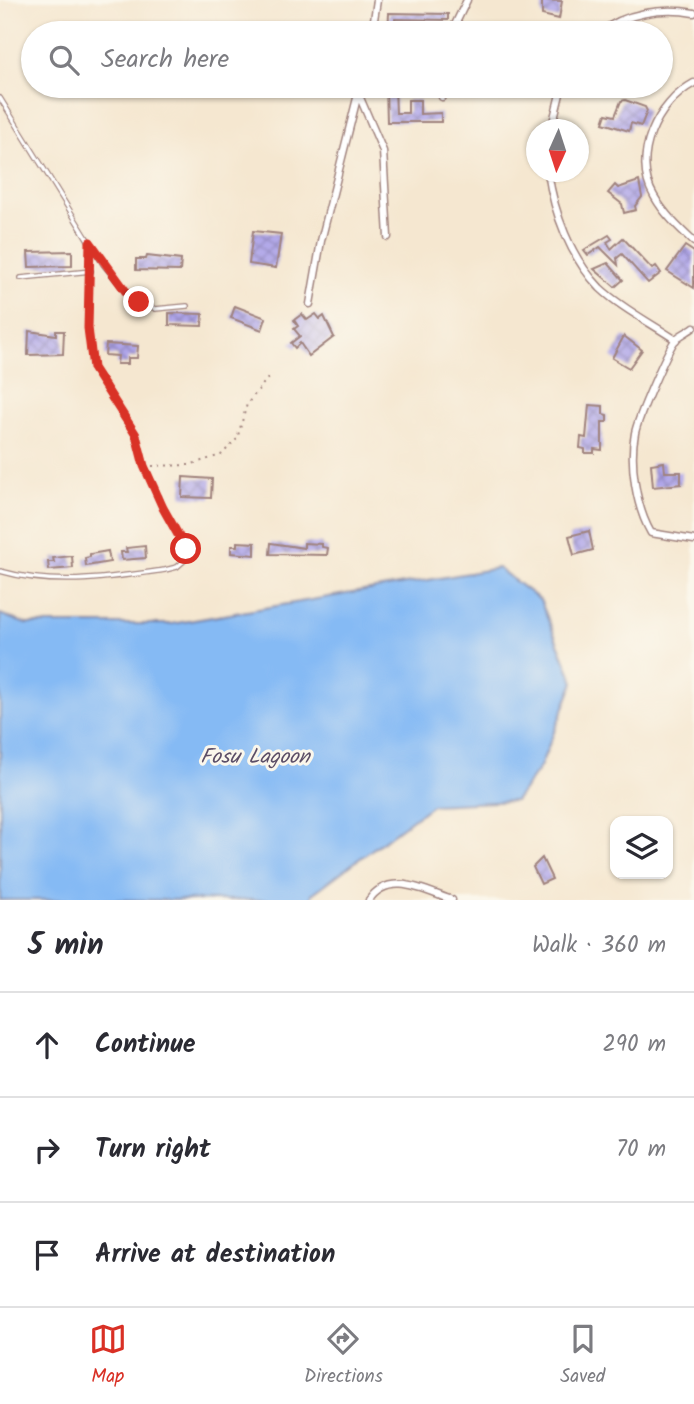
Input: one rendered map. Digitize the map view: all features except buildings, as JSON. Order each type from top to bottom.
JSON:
[{"type":"street","points":[[374,21],[377,0]]},
{"type":"street","points":[[457,21],[467,0]]},
{"type":"street","points":[[617,21],[647,13],[694,13]]},
{"type":"street","points":[[694,83],[667,104],[652,129],[646,155],[647,173],[653,194],[670,219],[694,242]]},
{"type":"street","points":[[310,304],[321,241],[357,98]]},
{"type":"street","points":[[362,98],[383,151],[388,237]]},
{"type":"street","points":[[554,119],[559,98]]},
{"type":"street","points":[[550,182],[576,259],[601,289],[676,340]]},
{"type":"street","points":[[694,327],[676,340],[635,433],[634,462],[639,505],[651,533],[694,540]]},
{"type":"street","points":[[369,900],[386,884],[398,883],[453,900]]},
{"type":"lane","points":[[0,98],[90,242],[127,293],[155,309],[187,306]]},
{"type":"lane","points":[[0,571],[52,581],[77,582],[177,567],[185,559],[186,549],[144,466],[136,435],[93,368],[88,328],[90,242]]},
{"type":"lane","points":[[21,278],[91,271]]},
{"type":"path","points":[[144,466],[189,465],[221,455],[237,439],[247,404],[268,378]]},
{"type":"water","name":"Fosu Lagoon","points":[[498,568],[540,600],[574,682],[540,767],[515,801],[432,805],[312,894],[311,900],[0,900],[0,614],[26,624],[171,624]]},
{"type":"route","points":[[139,302],[127,293],[103,264],[90,242],[92,253],[88,328],[93,368],[124,411],[136,435],[144,466],[186,549]]}]
